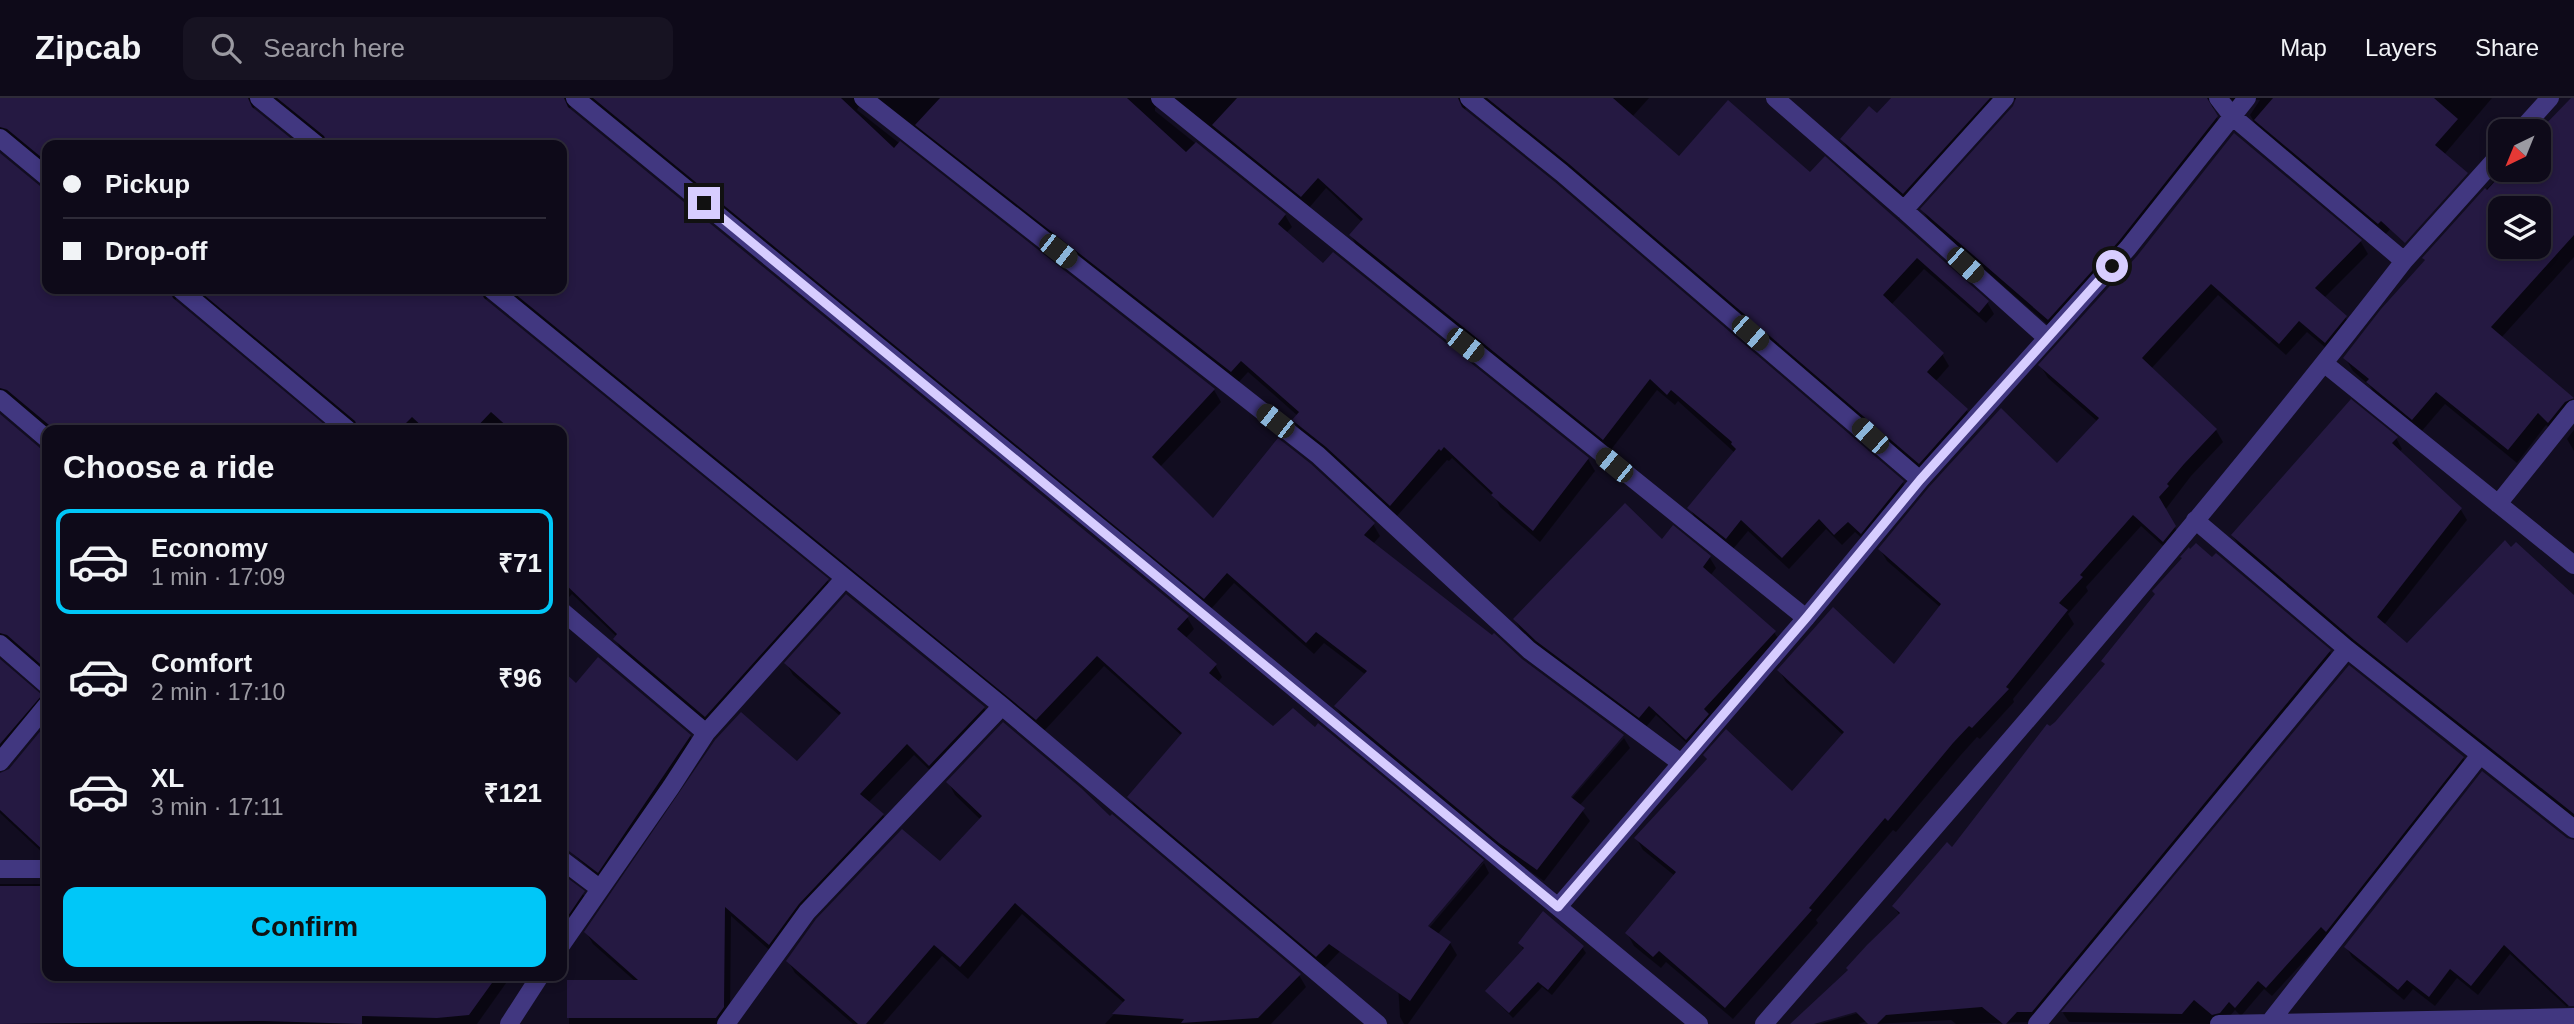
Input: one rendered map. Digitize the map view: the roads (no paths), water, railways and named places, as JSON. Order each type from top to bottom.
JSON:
[{"type":"street","points":[[259,98],[311,140]]},
{"type":"street","points":[[575,98],[1132,553],[1699,1024]]},
{"type":"street","points":[[863,98],[1318,455],[1529,650],[1681,763]]},
{"type":"street","points":[[1160,98],[1806,618]]},
{"type":"street","points":[[1469,98],[1573,182],[1920,480]]},
{"type":"street","points":[[1775,98],[1794,104],[1904,210],[2047,338]]},
{"type":"street","points":[[1904,210],[2005,98]]},
{"type":"street","points":[[2218,98],[2232,116],[2404,261]]},
{"type":"street","points":[[1558,907],[1806,618],[1920,480],[2128,247],[2247,98]]},
{"type":"street","points":[[2531,119],[2550,98]]},
{"type":"street","points":[[0,138],[42,173]]},
{"type":"street","points":[[1763,1024],[2053,691],[2325,363],[2404,261],[2488,167]]},
{"type":"street","points":[[186,294],[342,425]]},
{"type":"street","points":[[497,294],[1002,706],[1378,1024]]},
{"type":"street","points":[[2325,363],[2574,565]]},
{"type":"street","points":[[0,399],[42,435]]},
{"type":"street","points":[[2498,503],[2574,409]]},
{"type":"street","points":[[2195,520],[2347,649],[2574,829]]},
{"type":"street","points":[[567,936],[706,733],[844,579]]},
{"type":"street","points":[[567,615],[706,733]]},
{"type":"street","points":[[0,644],[42,681]]},
{"type":"street","points":[[2037,1024],[2347,649]]},
{"type":"street","points":[[726,1024],[807,912],[1002,706]]},
{"type":"street","points":[[0,762],[42,711]]},
{"type":"street","points":[[2269,1023],[2480,755]]},
{"type":"street","points":[[567,865],[599,888]]},
{"type":"street","points":[[0,869],[42,869]]},
{"type":"street","points":[[509,1024],[537,981]]},
{"type":"street","points":[[2218,1024],[2574,1017]]}]
